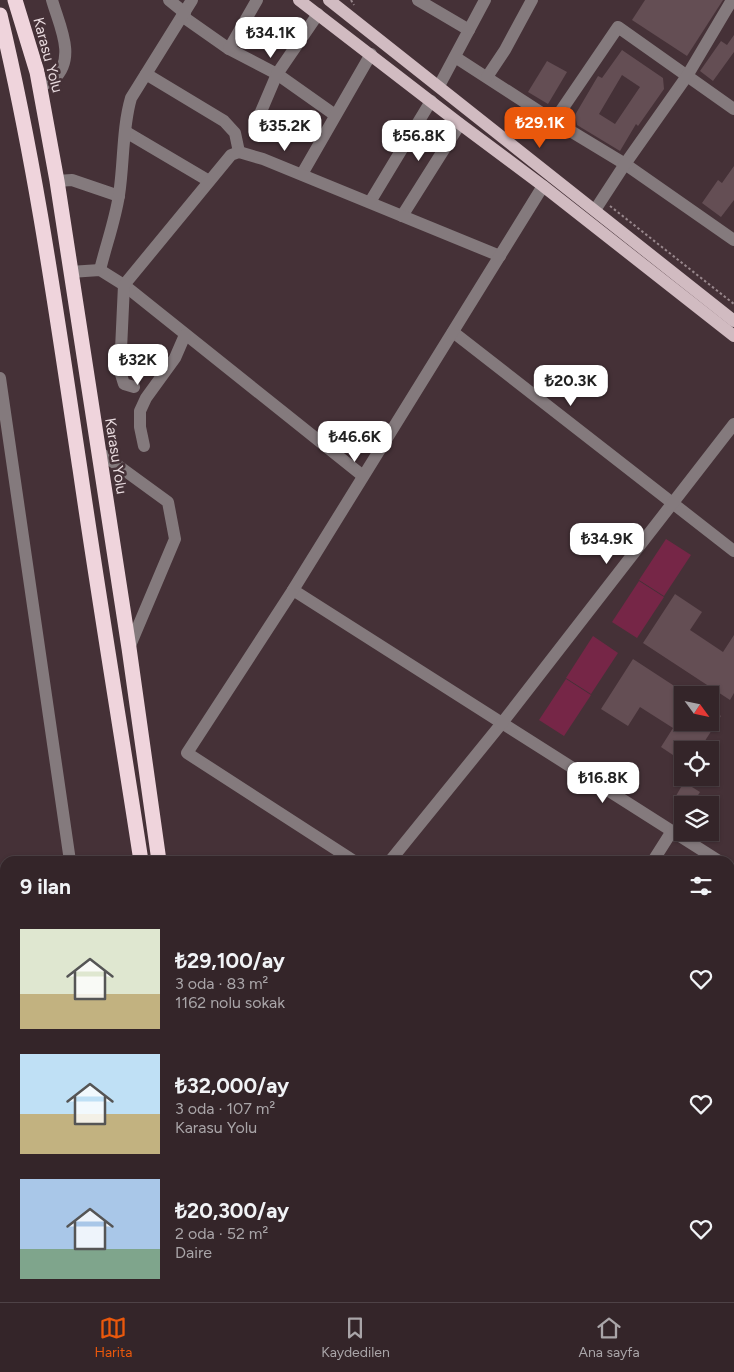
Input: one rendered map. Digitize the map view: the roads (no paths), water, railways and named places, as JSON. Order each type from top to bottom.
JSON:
[{"type":"highway","name":"Karasu Yolu","points":[[15,0],[37,72],[57,181],[158,856]]},
{"type":"highway","points":[[0,15],[28,139],[46,240],[140,856]]},
{"type":"main road","points":[[299,0],[543,186],[734,336]]},
{"type":"main road","points":[[343,2],[439,86],[734,321]]},
{"type":"street","points":[[40,87],[53,79],[66,61],[65,46],[52,0]]},
{"type":"street","points":[[169,0],[183,14],[228,49],[277,74],[335,115]]},
{"type":"street","points":[[100,270],[119,196],[126,116],[131,98],[192,0]]},
{"type":"street","points":[[228,49],[257,0]]},
{"type":"street","points":[[418,0],[469,30]]},
{"type":"street","points":[[439,86],[485,0]]},
{"type":"street","points":[[487,76],[505,50],[532,0]]},
{"type":"street","points":[[595,210],[625,164],[688,76],[732,0]]},
{"type":"street","points":[[257,121],[277,74],[318,14]]},
{"type":"street","points":[[554,121],[618,27],[734,109]]},
{"type":"street","points":[[302,174],[371,54]]},
{"type":"street","points":[[455,57],[625,164],[734,240]]},
{"type":"street","points":[[146,74],[224,121],[235,133],[239,152]]},
{"type":"street","points":[[370,202],[431,101]]},
{"type":"street","points":[[402,216],[460,124]]},
{"type":"street","points":[[126,132],[209,181]]},
{"type":"street","points":[[134,387],[124,384],[120,371],[124,285],[231,155],[239,152],[302,174],[500,256]]},
{"type":"street","points":[[57,181],[72,180],[119,196]]},
{"type":"street","points":[[346,856],[187,753],[293,590],[543,186]]},
{"type":"street","points":[[70,272],[100,270],[124,285],[363,476]]},
{"type":"street","points":[[453,332],[734,551]]},
{"type":"street","points":[[144,446],[140,426],[140,411],[146,398],[175,358],[185,335]]},
{"type":"street","points":[[0,378],[69,856]]},
{"type":"street","points":[[394,856],[502,723],[734,424]]},
{"type":"street","points":[[98,450],[168,502],[175,539],[128,648]]},
{"type":"street","points":[[293,590],[711,856]]},
{"type":"street","points":[[656,856],[672,832]]}]
